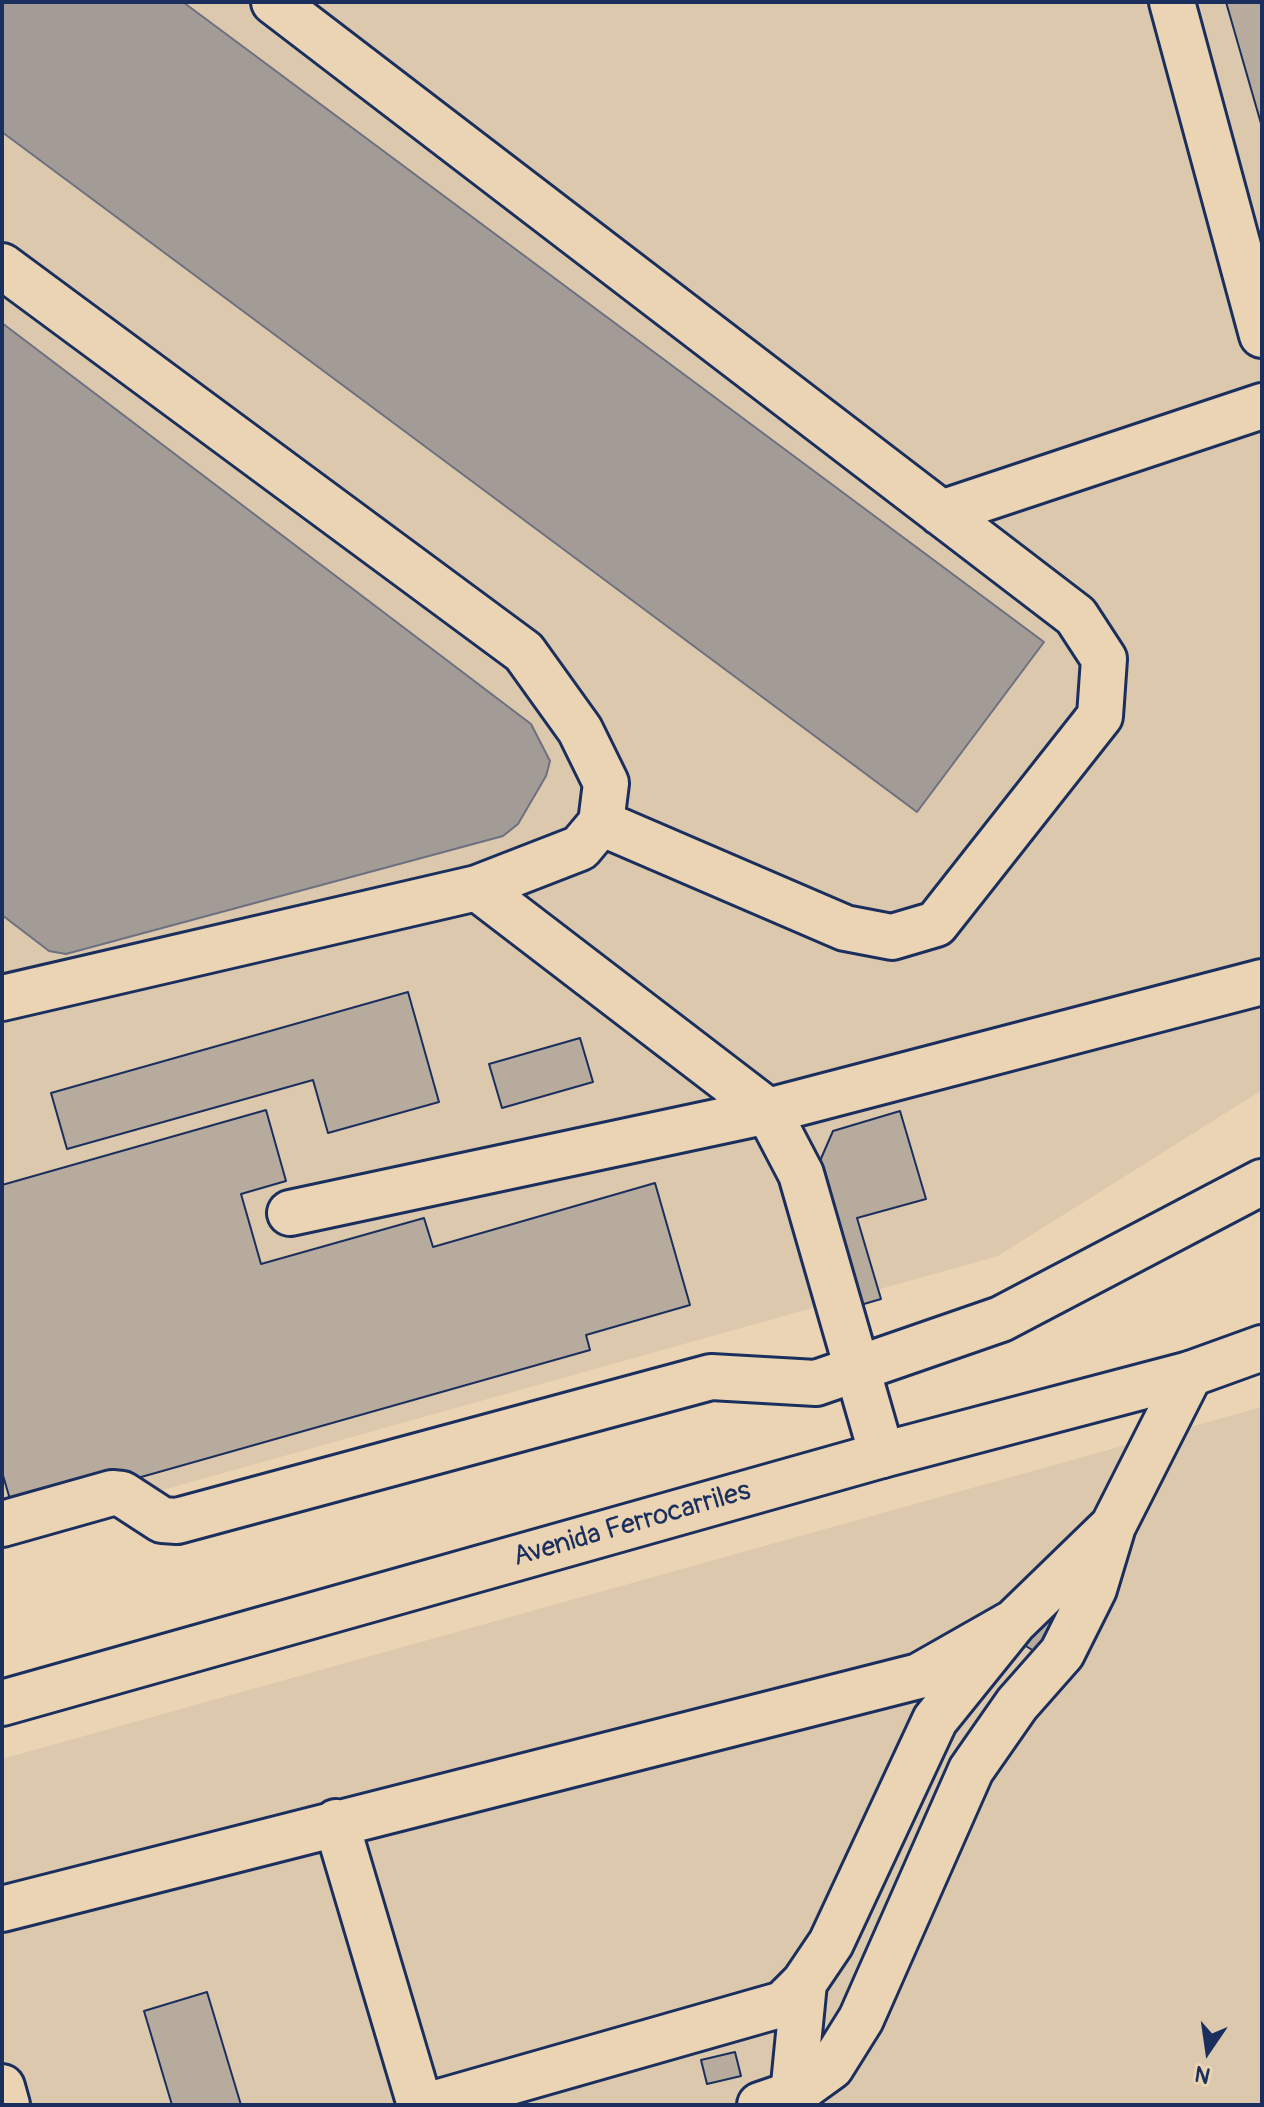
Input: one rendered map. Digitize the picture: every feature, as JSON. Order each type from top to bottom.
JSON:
[{"type":"main road","points":[[274,2],[1076,616],[1104,659],[1100,716],[936,924],[892,937],[845,928],[601,823]]},
{"type":"main road","points":[[1172,2],[1262,335]]},
{"type":"main road","points":[[2,266],[524,652],[580,730],[606,783],[601,823],[580,848],[477,888],[2,998]]},
{"type":"main road","points":[[941,513],[1262,406]]},
{"type":"main road","points":[[477,888],[768,1111],[801,1174],[882,1455]]},
{"type":"main road","points":[[290,1213],[768,1111],[1262,982]]},
{"type":"main road","points":[[2,1524],[112,1493],[122,1494],[162,1520],[177,1521],[711,1377],[816,1383],[1001,1319],[1262,1182]]},
{"type":"main road","name":"Avenida Ferrocarriles","points":[[2,1703],[882,1455],[1190,1374],[1262,1348]]},
{"type":"main road","points":[[782,2101],[831,2067],[861,2019],[971,1770],[1017,1704],[1062,1653],[1094,1589],[1113,1526],[1190,1374]]},
{"type":"main road","points":[[429,2105],[783,2004],[804,1983],[831,1943],[935,1720],[1014,1622],[1113,1526]]},
{"type":"main road","points":[[2,1909],[919,1676],[1014,1622]]},
{"type":"main road","points":[[336,1822],[420,2105]]},
{"type":"main road","points":[[782,2101],[804,1983]]},
{"type":"main road","points":[[2,2087],[7,2105]]},
{"type":"shaded area","points":[[2,2],[1262,2],[1262,1090],[998,1256],[2,1535],[2,915],[49,951],[66,954],[92,948],[503,836],[518,824],[546,776],[531,724],[2,323]]},
{"type":"shaded area","points":[[2,2],[183,2],[1044,642],[917,812],[2,132]]},
{"type":"shaded area","points":[[2,323],[531,724],[550,761],[546,776],[518,824],[503,836],[66,954],[49,951],[2,915]]},
{"type":"shaded area","points":[[1262,1407],[1262,2105],[2,2105],[2,1759]]},
{"type":"building","points":[[1226,2],[1262,2],[1262,127]]},
{"type":"building","points":[[408,992],[439,1102],[328,1133],[313,1080],[67,1149],[51,1093]]},
{"type":"building","points":[[580,1038],[593,1082],[502,1108],[489,1064]]},
{"type":"building","points":[[266,1110],[286,1181],[241,1194],[261,1264],[424,1218],[433,1247],[655,1183],[690,1305],[586,1335],[590,1350],[14,1513],[2,1472],[2,1185]]},
{"type":"building","points":[[900,1111],[926,1199],[857,1218],[881,1299],[857,1306],[816,1170],[833,1131]]},
{"type":"building","points":[[1048,1599],[1070,1613],[1042,1656],[1021,1643]]},
{"type":"building","points":[[207,1992],[241,2105],[172,2105],[144,2011]]},
{"type":"building","points":[[735,2052],[741,2076],[707,2084],[701,2060]]}]
